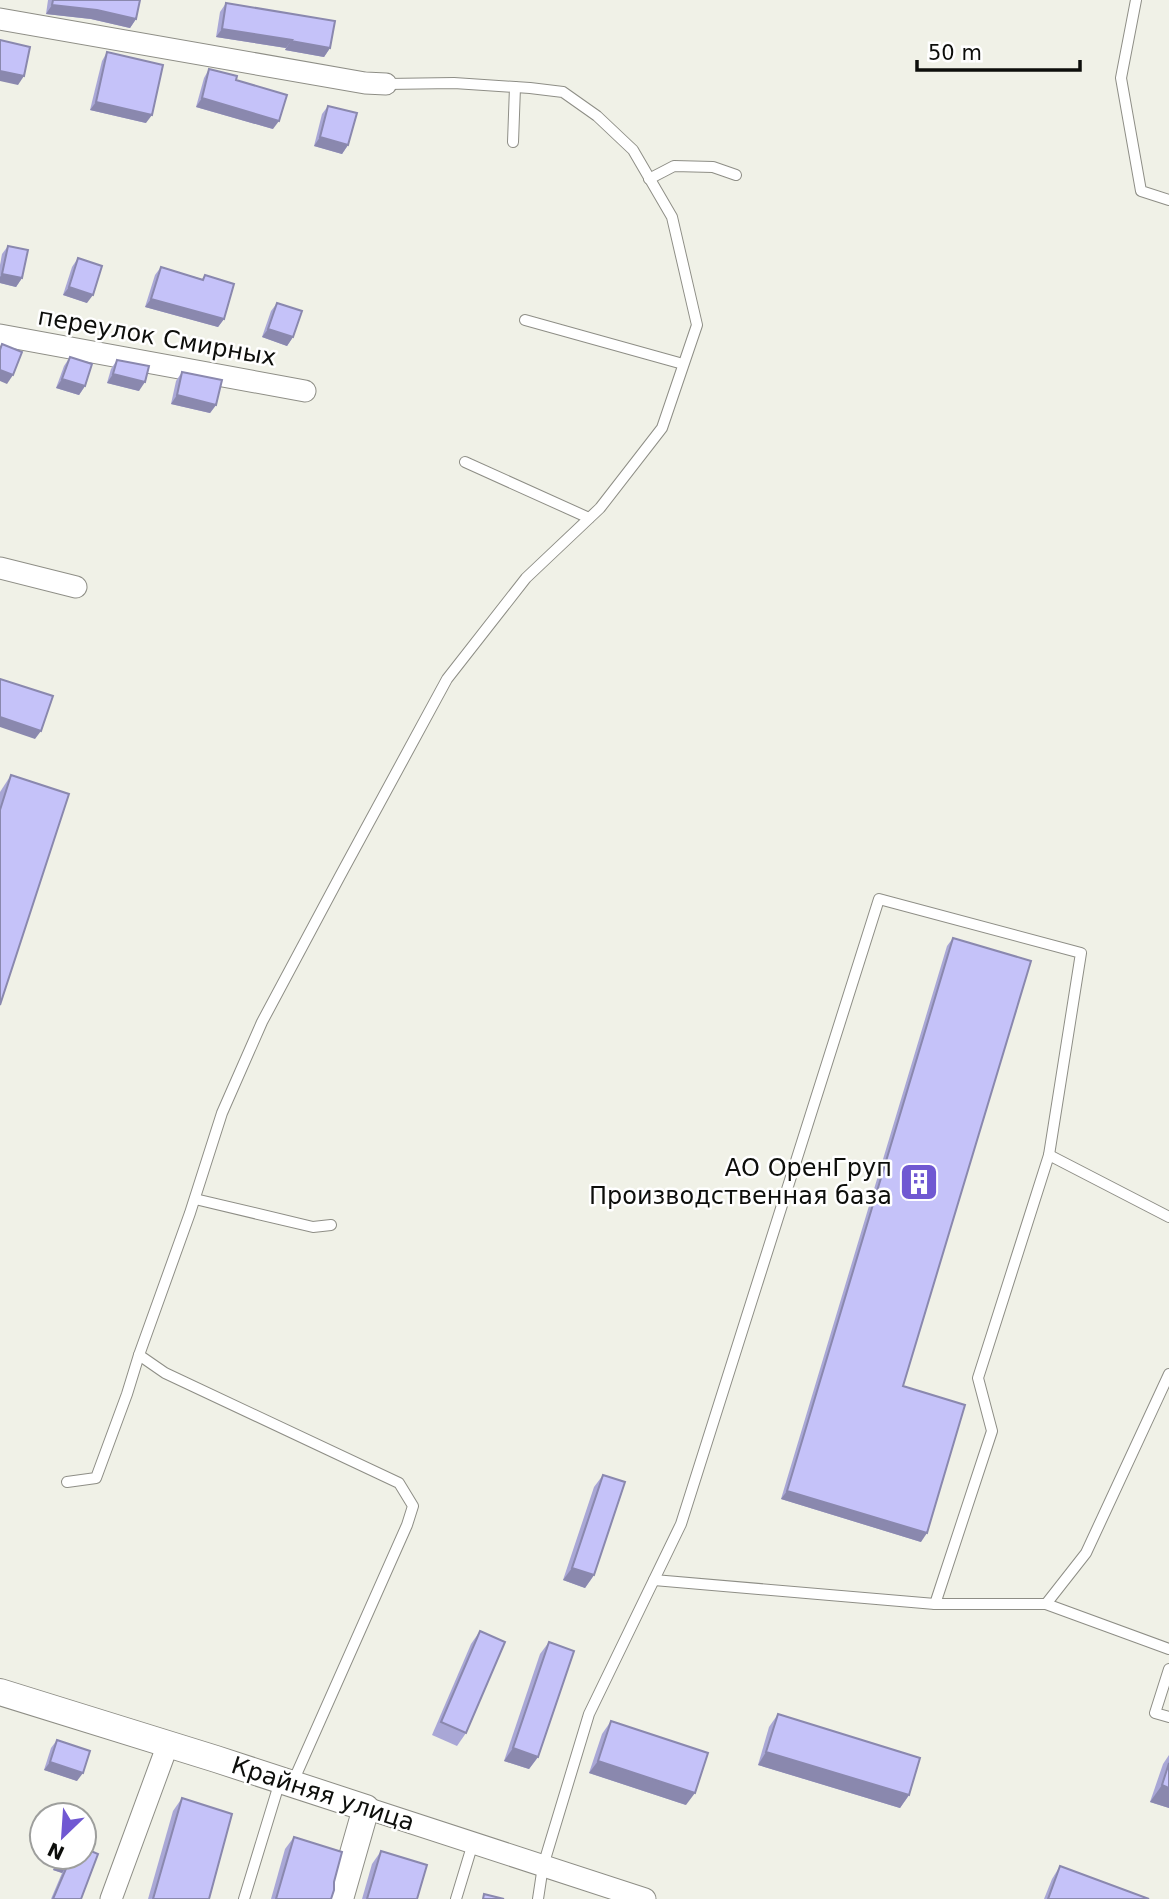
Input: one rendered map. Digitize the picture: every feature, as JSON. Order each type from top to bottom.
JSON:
[{"type":"street","points":[[0,19],[365,83],[386,84]]},
{"type":"street","name":"переулок Смирных","points":[[0,335],[305,391]]},
{"type":"street","points":[[0,568],[76,587]]},
{"type":"street","name":"Крайняя улица","points":[[0,1692],[645,1899]]},
{"type":"street","points":[[111,1899],[168,1744]]},
{"type":"street","points":[[340,1899],[366,1808]]},
{"type":"lane","points":[[1136,0],[1121,78],[1141,191],[1169,200]]},
{"type":"lane","points":[[67,1482],[96,1478],[195,1199],[222,1113],[262,1023],[447,679],[526,578],[600,508],[662,428],[696,325],[672,217],[633,150],[597,116],[563,93],[454,83],[386,84]]},
{"type":"lane","points":[[513,142],[515,87]]},
{"type":"lane","points":[[649,178],[674,166],[713,167],[736,175]]},
{"type":"lane","points":[[525,320],[683,364]]},
{"type":"lane","points":[[465,462],[589,518]]},
{"type":"lane","points":[[538,1899],[543,1866],[589,1714],[681,1524],[879,900],[1081,953],[1049,1154],[978,1378],[992,1431],[934,1604]]},
{"type":"lane","points":[[1049,1154],[1169,1217]]},
{"type":"lane","points":[[195,1199],[313,1227],[331,1225]]},
{"type":"lane","points":[[139,1355],[165,1373],[399,1483],[413,1506],[407,1525],[286,1782],[244,1899]]},
{"type":"lane","points":[[1046,1604],[1086,1553],[1169,1374]]},
{"type":"lane","points":[[654,1580],[934,1604],[1046,1604],[1169,1649]]},
{"type":"lane","points":[[1169,1669],[1155,1713],[1169,1717]]},
{"type":"lane","points":[[456,1899],[473,1843]]},
{"type":"building","points":[[53,0],[140,0],[136,19],[97,10],[52,5]]},
{"type":"building","points":[[226,3],[335,21],[330,48],[222,29]]},
{"type":"building","points":[[0,40],[30,47],[24,76],[0,71]]},
{"type":"building","points":[[107,52],[163,65],[152,115],[96,102]]},
{"type":"building","points":[[209,69],[237,76],[236,80],[287,95],[279,121],[202,98]]},
{"type":"building","points":[[328,106],[357,113],[348,145],[320,137]]},
{"type":"building","points":[[8,246],[28,250],[22,278],[2,274]]},
{"type":"building","points":[[78,258],[102,266],[93,295],[69,287]]},
{"type":"building","points":[[161,267],[203,280],[205,275],[234,284],[224,319],[151,299]]},
{"type":"building","points":[[277,303],[302,311],[293,337],[268,329]]},
{"type":"building","points":[[2,344],[22,352],[13,375],[0,370]]},
{"type":"building","points":[[70,357],[92,364],[85,386],[62,379]]},
{"type":"building","points":[[117,360],[149,366],[145,382],[113,374]]},
{"type":"building","points":[[182,372],[222,380],[216,405],[177,395]]},
{"type":"building","points":[[0,679],[53,696],[41,731],[0,717]]},
{"type":"building","points":[[11,775],[69,794],[0,1005],[0,810]]},
{"type":"building","name":"АО ОренГруп Производственная база","points":[[953,938],[1031,961],[903,1386],[965,1405],[927,1533],[787,1491]]},
{"type":"building","points":[[603,1475],[625,1482],[594,1575],[572,1568]]},
{"type":"building","points":[[480,1631],[505,1642],[466,1733],[441,1722]]},
{"type":"building","points":[[549,1642],[574,1651],[538,1757],[513,1748]]},
{"type":"building","points":[[778,1714],[920,1758],[909,1795],[766,1752]]},
{"type":"building","points":[[611,1721],[708,1753],[695,1793],[598,1761]]},
{"type":"building","points":[[57,1740],[90,1751],[83,1773],[50,1762]]},
{"type":"building","points":[[1169,1763],[1169,1788],[1162,1785]]},
{"type":"building","points":[[182,1798],[232,1814],[209,1899],[153,1899]]},
{"type":"building","points":[[294,1837],[342,1852],[331,1899],[276,1899]]},
{"type":"building","points":[[381,1851],[427,1865],[417,1899],[367,1899]]},
{"type":"building","points":[[1060,1866],[1149,1899],[1048,1899]]},
{"type":"building","points":[[65,1871],[92,1871],[81,1899],[53,1899]]},
{"type":"building","points":[[484,1894],[504,1899],[483,1899]]},
{"type":"place","name":"АО ОренГруп Производственная база","points":[[919,1182]]}]
